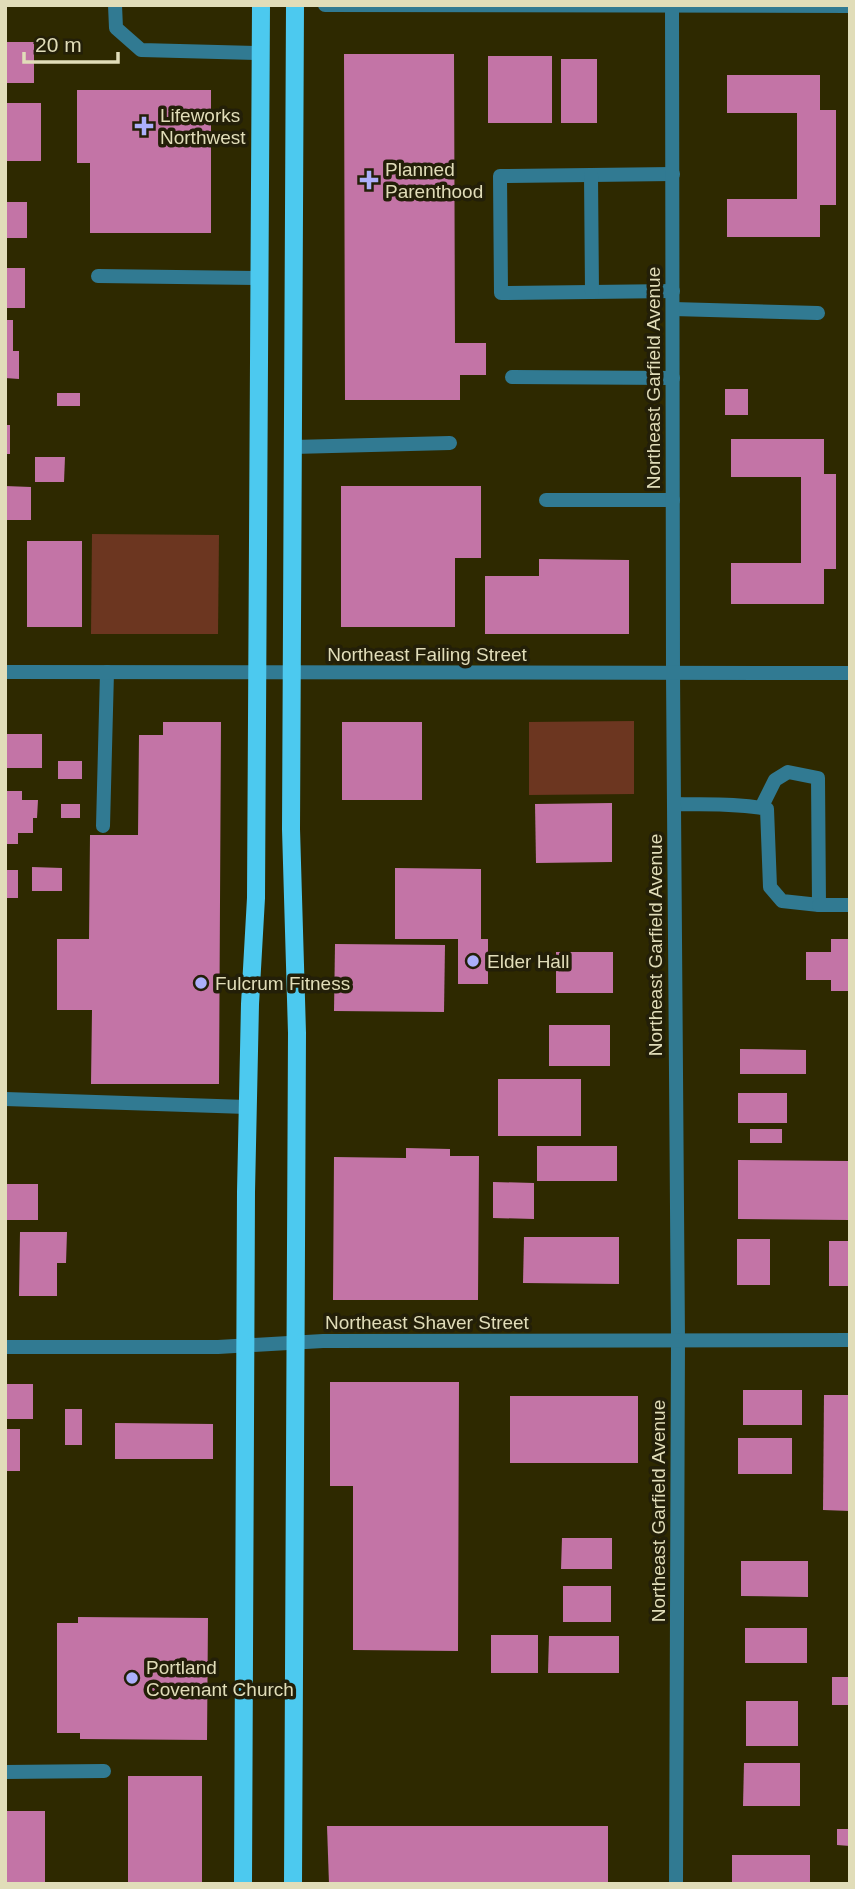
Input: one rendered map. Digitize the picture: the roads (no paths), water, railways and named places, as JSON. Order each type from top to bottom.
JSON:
[{"type":"main road","points":[[243,1884],[247,1107],[256,898],[261,5]]},
{"type":"main road","points":[[293,1884],[297,1033],[291,856],[295,5]]},
{"type":"street","points":[[115,5],[116,28],[141,50],[260,53]]},
{"type":"street","points":[[326,5],[850,6]]},
{"type":"street","name":"Northeast Garfield Avenue","points":[[672,6],[678,1340],[676,1884]]},
{"type":"street","points":[[673,174],[500,176],[502,293],[673,291]]},
{"type":"street","points":[[591,175],[592,292]]},
{"type":"street","points":[[98,276],[259,278]]},
{"type":"street","points":[[673,309],[818,313]]},
{"type":"street","points":[[512,377],[673,378]]},
{"type":"street","points":[[293,447],[450,443]]},
{"type":"street","points":[[546,500],[673,500]]},
{"type":"street","name":"Northeast Failing Street","points":[[5,672],[850,673]]},
{"type":"street","points":[[103,826],[107,672]]},
{"type":"street","points":[[761,808],[775,780],[788,772],[818,778],[819,905]]},
{"type":"street","points":[[674,804],[749,805],[767,809],[770,887],[782,901],[850,905]]},
{"type":"street","points":[[5,1099],[247,1107]]},
{"type":"street","name":"Northeast Shaver Street","points":[[5,1347],[246,1346],[296,1342],[850,1340]]},
{"type":"street","points":[[5,1772],[104,1771]]},
{"type":"place","name":"Lifeworks Northwest","points":[[144,126]]},
{"type":"place","name":"Planned Parenthood","points":[[369,180]]},
{"type":"place","name":"Elder Hall","points":[[473,961]]},
{"type":"place","name":"Fulcrum Fitness","points":[[201,983]]},
{"type":"place","name":"Portland Covenant Church","points":[[132,1678]]}]
